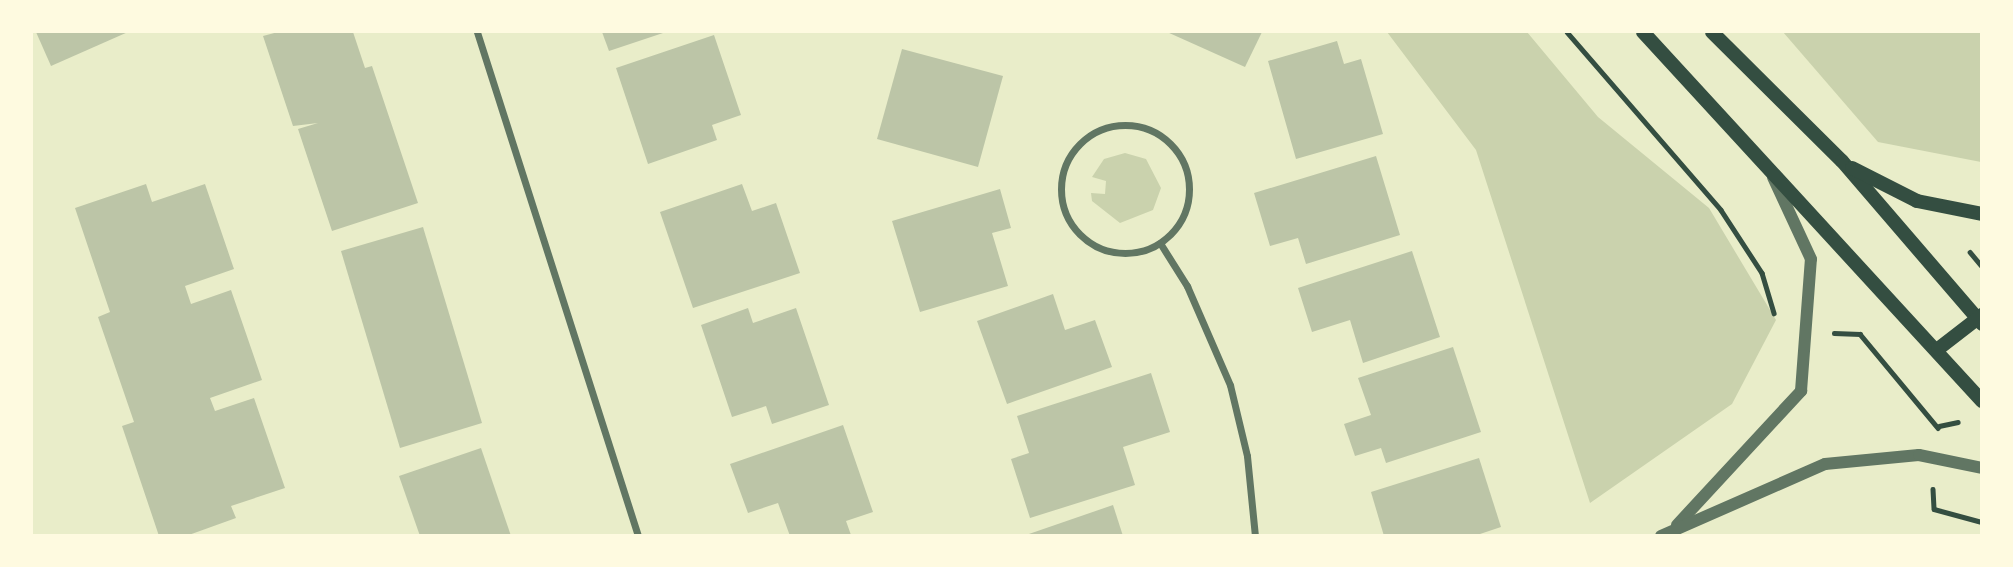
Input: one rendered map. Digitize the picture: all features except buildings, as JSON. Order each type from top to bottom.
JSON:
[{"type":"main road","points":[[1643,32],[1764,158],[1938,349],[1976,383],[1982,401]]},
{"type":"main road","points":[[1712,32],[1842,161],[1980,319],[1938,349]]},
{"type":"main road","points":[[1842,161],[1917,201],[1982,214]]},
{"type":"street","points":[[477,32],[638,536]]},
{"type":"street","points":[[1133,126],[1154,132],[1183,164],[1186,208],[1160,243],[1118,253],[1099,248],[1069,221],[1061,182],[1066,163],[1094,133],[1133,126]]},
{"type":"street","points":[[1677,525],[1801,391],[1811,259],[1764,158]]},
{"type":"street","points":[[1160,243],[1187,286],[1230,384],[1247,456],[1255,536]]},
{"type":"street","points":[[1661,536],[1677,525],[1825,464],[1919,455],[1982,468]]},
{"type":"path","points":[[1567,32],[1721,210],[1762,274],[1775,318]]},
{"type":"path","points":[[1970,252],[1981,265]]},
{"type":"path","points":[[1833,333],[1860,334],[1938,430],[1968,419]]},
{"type":"path","points":[[1933,478],[1934,509],[1982,522]]},
{"type":"green space","points":[[1387,32],[1527,32],[1598,117],[1709,208],[1776,320],[1732,404],[1590,503],[1476,150]]},
{"type":"green space","points":[[1783,32],[1981,32],[1981,162],[1878,142]]},
{"type":"green space","points":[[1125,153],[1146,159],[1161,188],[1153,210],[1120,223],[1092,201],[1091,193],[1105,194],[1106,181],[1092,177],[1104,159]]}]
